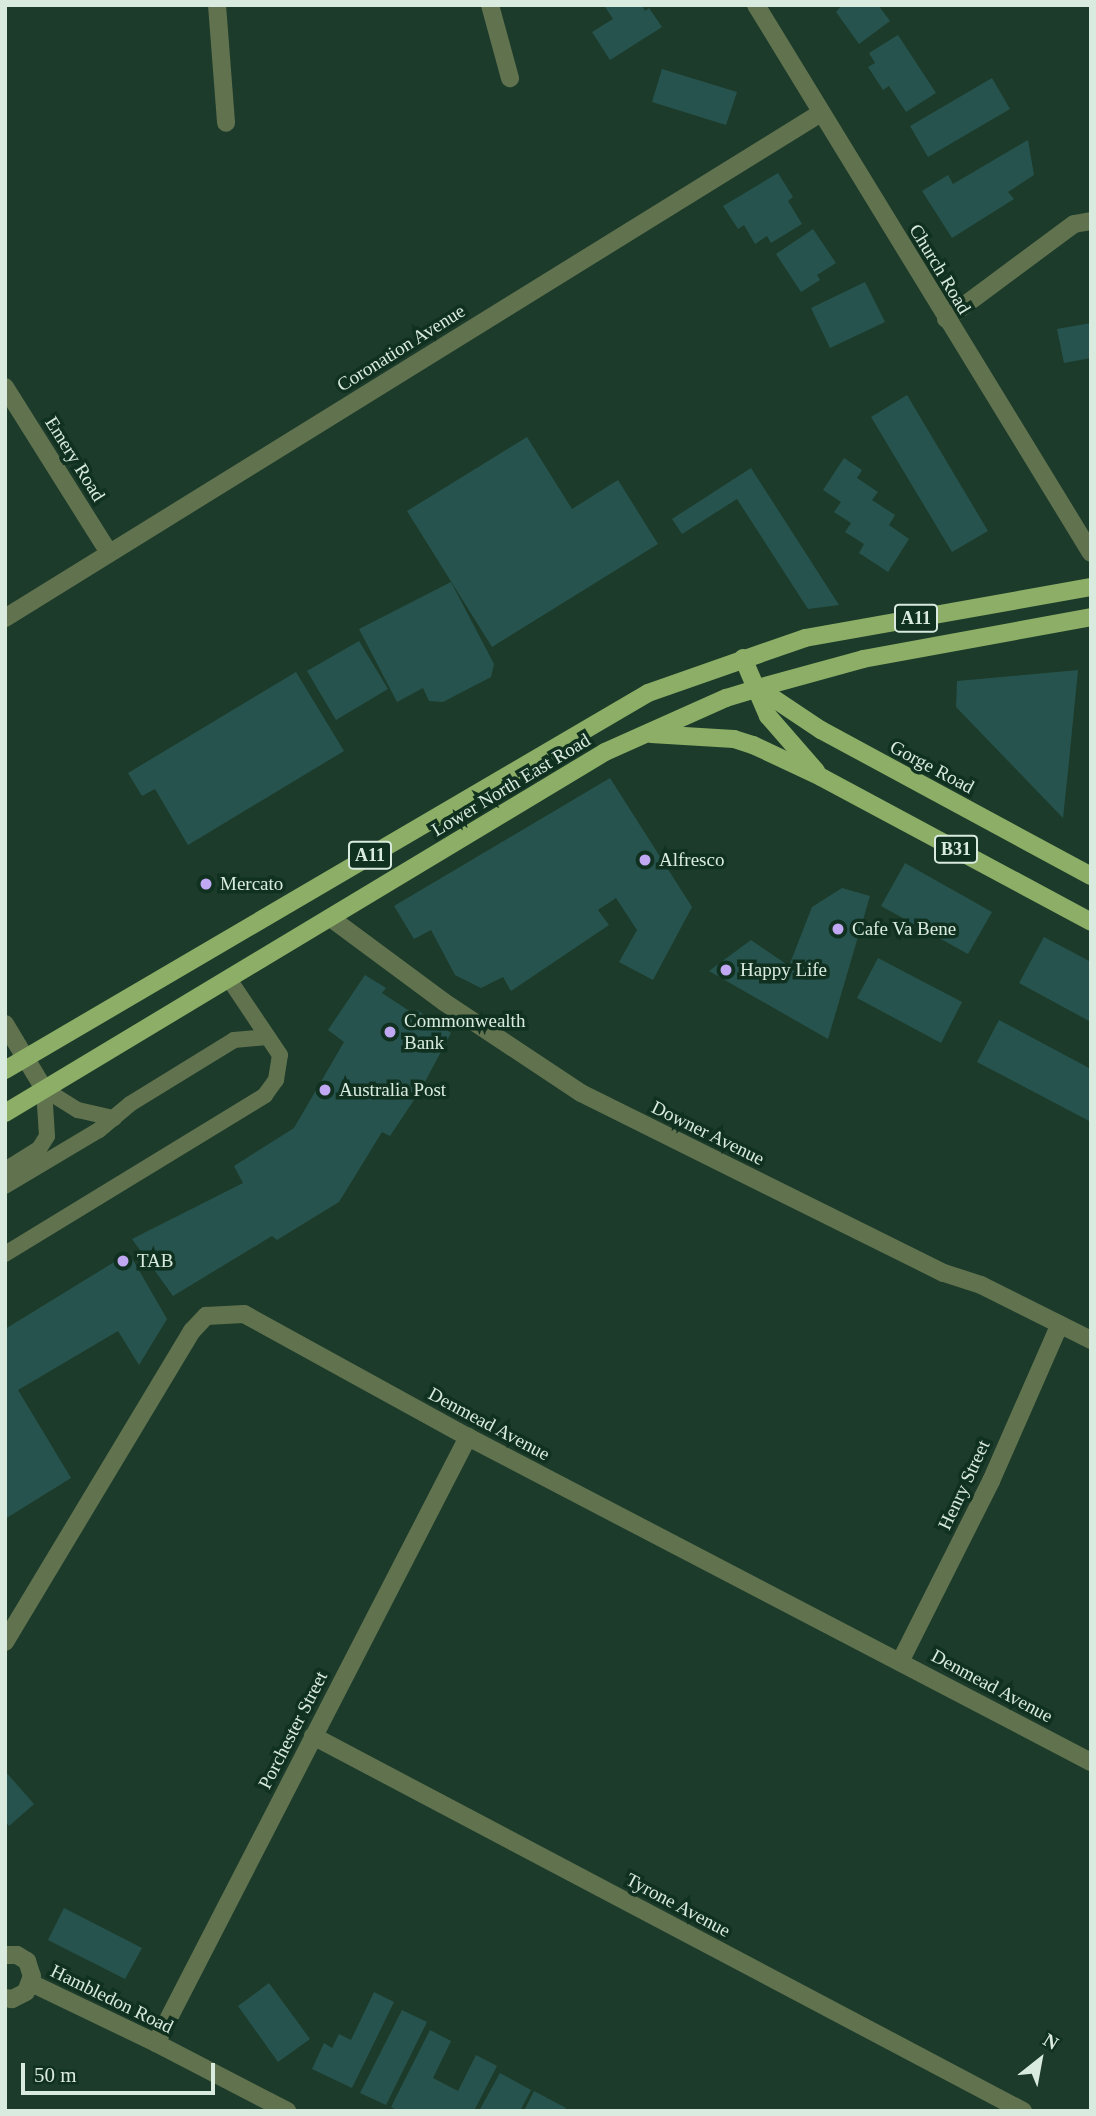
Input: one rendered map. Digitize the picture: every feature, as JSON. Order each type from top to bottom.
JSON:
[{"type":"main road","name":"Lower North East Road","points":[[5,1070],[648,694],[805,638],[1091,587]]},
{"type":"main road","name":"Lower North East Road","points":[[5,1113],[332,919],[605,751],[726,698],[863,659],[1091,617]]},
{"type":"main road","name":"Gorge Road","points":[[743,658],[768,716],[821,777]]},
{"type":"main road","name":"Gorge Road","points":[[758,688],[821,730],[1091,876]]},
{"type":"main road","name":"Gorge Road","points":[[647,733],[734,740],[753,745],[821,777],[1091,922]]},
{"type":"street","points":[[217,5],[226,123]]},
{"type":"street","points":[[490,5],[510,78]]},
{"type":"street","name":"Church Road","points":[[755,5],[819,114],[1091,553]]},
{"type":"street","name":"Coronation Avenue","points":[[5,618],[819,114]]},
{"type":"street","points":[[946,318],[1074,224],[1091,221]]},
{"type":"street","name":"Emery Road","points":[[5,387],[109,554]]},
{"type":"street","name":"Downer Avenue","points":[[332,919],[455,1010],[581,1093],[944,1273],[981,1285],[1091,1340]]},
{"type":"street","points":[[5,1024],[44,1089]]},
{"type":"street","name":"Denmead Avenue","points":[[5,1642],[192,1331],[206,1316],[223,1312],[244,1314],[468,1437],[1091,1762]]},
{"type":"street","name":"Henry Street","points":[[900,1662],[991,1481],[1060,1324]]},
{"type":"street","name":"Porchester Street","points":[[156,2043],[468,1437]]},
{"type":"street","name":"Tyrone Avenue","points":[[313,1736],[1023,2111]]},
{"type":"street","points":[[5,1955],[16,1955],[27,1961],[31,1968],[31,1983],[19,1997],[5,1998]]},
{"type":"street","name":"Hambledon Road","points":[[31,1983],[156,2043],[286,2111]]},
{"type":"lane","points":[[5,1254],[265,1095],[276,1080],[280,1055],[229,979]]},
{"type":"lane","points":[[5,1186],[99,1130],[130,1104],[234,1040],[268,1037]]},
{"type":"lane","points":[[44,1089],[78,1110],[114,1118]]},
{"type":"lane","points":[[5,1170],[39,1149],[47,1136],[44,1089]]},
{"type":"building","points":[[604,5],[642,5],[645,11],[649,8],[662,27],[610,60],[592,32],[613,19]]},
{"type":"building","points":[[842,5],[878,5],[890,21],[859,44],[836,12]]},
{"type":"building","points":[[898,35],[936,93],[906,112],[889,86],[883,90],[868,67],[875,63],[869,53]]},
{"type":"building","points":[[662,69],[737,92],[726,125],[652,102]]},
{"type":"building","points":[[992,78],[1010,109],[928,157],[910,126]]},
{"type":"building","points":[[1028,140],[1034,175],[1008,192],[1014,199],[952,238],[922,191],[948,175],[953,184]]},
{"type":"building","points":[[778,173],[793,197],[788,201],[802,224],[771,243],[767,236],[755,244],[744,225],[738,229],[723,206]]},
{"type":"building","points":[[813,229],[836,263],[817,275],[820,280],[801,292],[776,254]]},
{"type":"building","points":[[865,282],[885,322],[830,348],[811,308]]},
{"type":"building","points":[[1091,323],[1091,358],[1064,363],[1057,329]]},
{"type":"building","points":[[907,395],[988,531],[952,552],[871,417]]},
{"type":"building","points":[[527,437],[572,509],[618,480],[658,544],[492,647],[407,511]]},
{"type":"building","points":[[844,458],[862,470],[857,478],[878,492],[872,500],[895,515],[889,525],[909,539],[888,572],[859,553],[864,544],[845,532],[851,523],[834,512],[841,502],[823,490]]},
{"type":"building","points":[[751,468],[839,605],[808,609],[737,499],[682,534],[672,519]]},
{"type":"building","points":[[451,582],[494,664],[491,677],[443,702],[429,701],[423,688],[397,702],[359,629]]},
{"type":"building","points":[[359,641],[388,689],[336,720],[307,671]]},
{"type":"building","points":[[1078,670],[1063,818],[956,707],[957,681]]},
{"type":"building","name":"Mercato","points":[[296,672],[344,751],[188,845],[155,789],[142,796],[128,773]]},
{"type":"building","points":[[610,778],[692,907],[653,980],[619,962],[637,930],[616,898],[598,910],[609,925],[511,991],[503,977],[481,988],[455,975],[431,930],[414,939],[394,906]]},
{"type":"building","points":[[905,863],[992,912],[968,954],[881,906]]},
{"type":"building","points":[[842,888],[870,896],[828,1039],[709,971],[751,940],[789,966],[812,907]]},
{"type":"building","points":[[1044,937],[1091,962],[1091,1022],[1019,983]]},
{"type":"building","points":[[878,958],[962,1002],[941,1043],[857,998]]},
{"type":"building","points":[[365,975],[386,988],[382,993],[414,1014],[417,1010],[451,1033],[420,1091],[390,1136],[382,1132],[339,1202],[277,1240],[272,1236],[173,1296],[132,1239],[243,1183],[234,1166],[294,1128],[344,1042],[328,1030]]},
{"type":"building","points":[[999,1020],[1091,1069],[1091,1122],[977,1062]]},
{"type":"building","points":[[129,1253],[167,1319],[139,1365],[118,1331],[18,1390],[71,1478],[5,1519],[5,1329]]},
{"type":"building","points":[[5,1771],[34,1804],[9,1826],[5,1821]]},
{"type":"building","points":[[64,1908],[142,1948],[125,1979],[48,1940]]},
{"type":"building","points":[[269,1983],[310,2039],[278,2062],[238,2006]]},
{"type":"building","points":[[374,1992],[394,2002],[352,2088],[312,2069],[324,2043],[332,2048],[339,2034],[351,2040]]},
{"type":"building","points":[[402,2010],[427,2022],[386,2105],[360,2093]]},
{"type":"building","points":[[430,2030],[451,2041],[433,2078],[458,2091],[476,2055],[497,2066],[474,2111],[398,2111],[391,2107]]},
{"type":"building","points":[[500,2073],[531,2090],[520,2111],[479,2111]]},
{"type":"building","points":[[534,2091],[566,2108],[564,2111],[524,2111]]},
{"type":"place","name":"Alfresco","points":[[645,860]]},
{"type":"place","name":"Mercato","points":[[206,884]]},
{"type":"place","name":"Cafe Va Bene","points":[[838,929]]},
{"type":"place","name":"Happy Life","points":[[726,970]]},
{"type":"place","name":"Commonwealth Bank","points":[[390,1032]]},
{"type":"place","name":"Australia Post","points":[[325,1090]]},
{"type":"place","name":"TAB","points":[[123,1261]]}]
